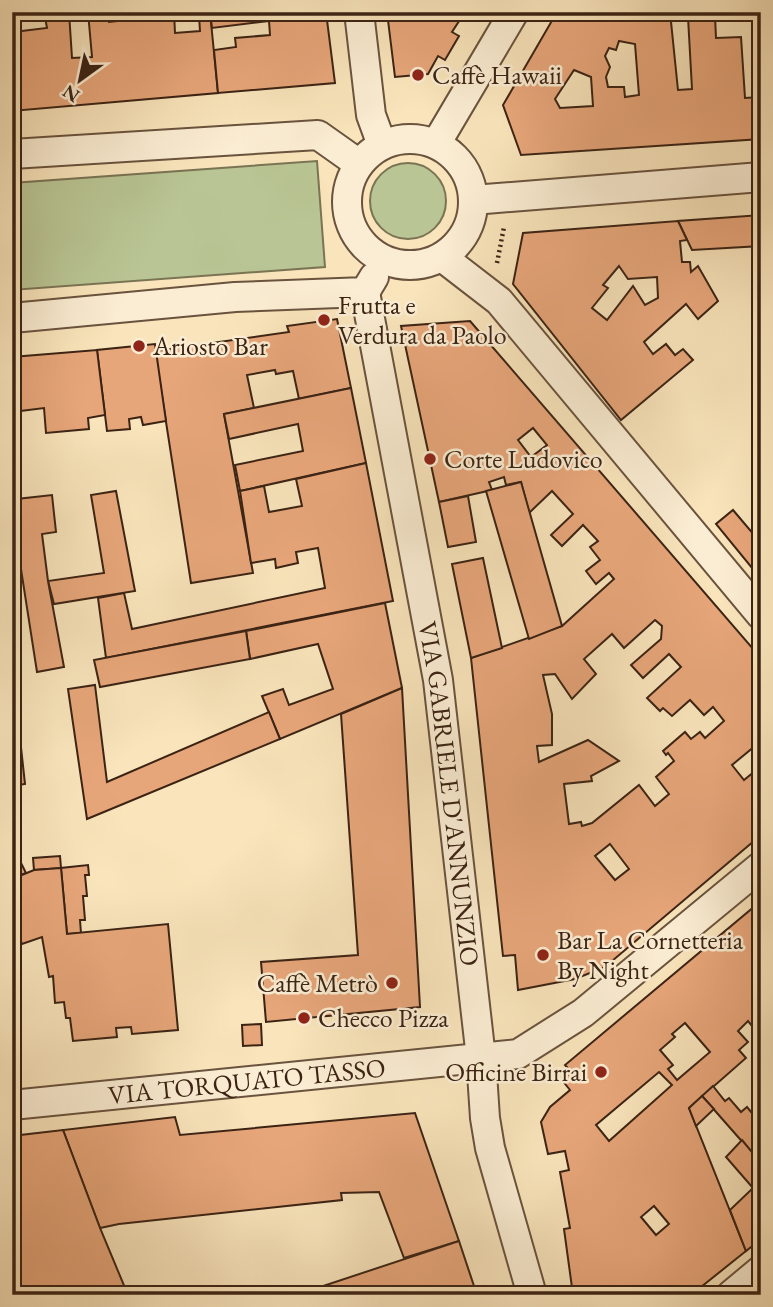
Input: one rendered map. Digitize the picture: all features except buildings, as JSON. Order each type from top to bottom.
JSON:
[{"type":"street","points":[[359,12],[371,115],[382,145]]},
{"type":"street","points":[[436,144],[514,12]]},
{"type":"street","points":[[12,154],[318,135],[359,164]]},
{"type":"street","points":[[399,139],[418,139],[436,144],[451,153],[463,167],[470,183],[473,200],[465,233],[455,247],[442,257],[423,264],[403,265],[384,260],[368,249],[356,235],[348,218],[350,181],[359,164],[382,145],[399,139]]},
{"type":"street","points":[[473,200],[761,177]]},
{"type":"street","points":[[442,257],[499,301],[761,615]]},
{"type":"street","points":[[12,318],[235,297],[365,292],[384,260]]},
{"type":"street","name":"VIA GABRIELE D'ANNUNZIO","points":[[365,292],[438,680],[481,1058],[485,1118],[490,1148],[532,1295]]},
{"type":"street","name":"VIA TORQUATO TASSO","points":[[12,1105],[518,1054],[583,1013],[761,866]]},
{"type":"street","points":[[731,1295],[761,1270]]},
{"type":"green space","points":[[317,161],[325,267],[12,290],[12,183]]},
{"type":"green space","points":[[408,163],[423,166],[435,174],[443,186],[446,201],[443,216],[435,228],[423,236],[408,239],[393,236],[381,228],[373,216],[370,201],[373,186],[381,174],[393,166]]},
{"type":"place","name":"Caffè Hawaii","points":[[418,75]]},
{"type":"place","name":"Frutta e Verdura da Paolo","points":[[324,320]]},
{"type":"place","name":"Ariosto Bar","points":[[139,346]]},
{"type":"place","name":"Corte Ludovico","points":[[430,459]]},
{"type":"place","name":"Bar La Cornetteria By Night","points":[[543,955]]},
{"type":"place","name":"Caffè Metrò","points":[[392,983]]},
{"type":"place","name":"Checco Pizza","points":[[304,1018]]},
{"type":"place","name":"Officine Birrai","points":[[601,1072]]}]
